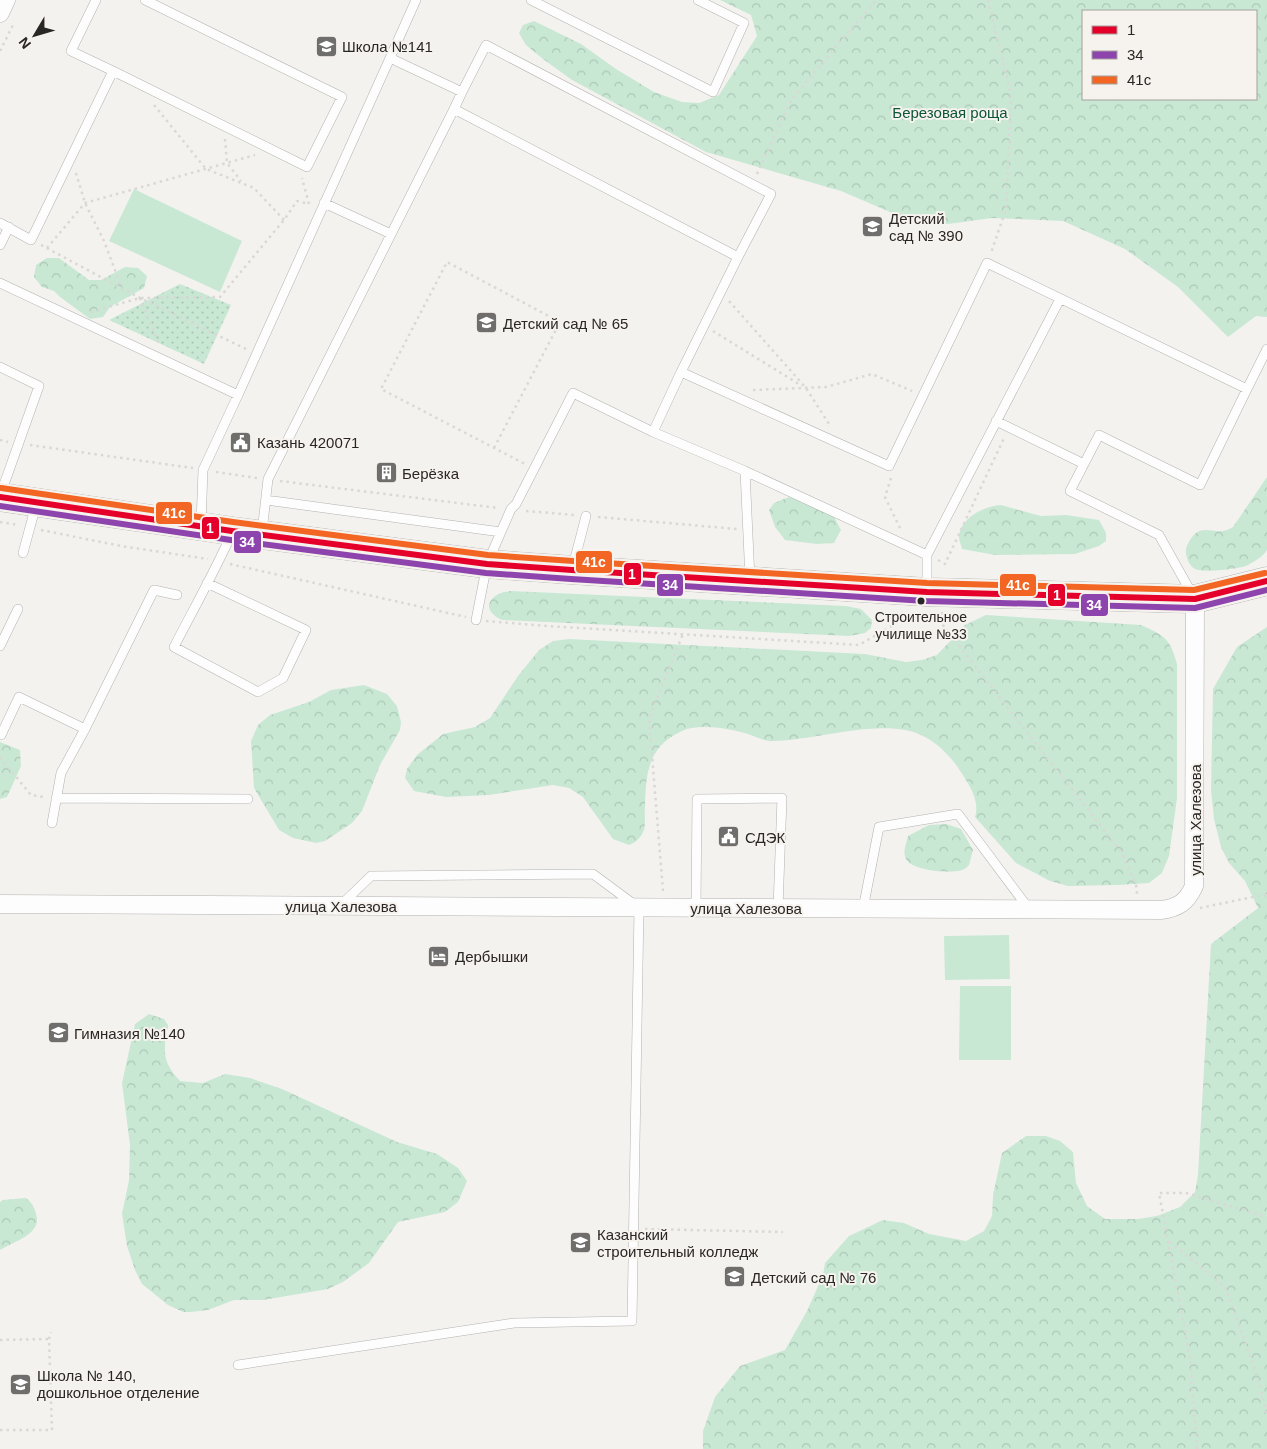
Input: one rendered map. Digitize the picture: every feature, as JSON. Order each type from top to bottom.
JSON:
[{"type":"main road","points":[[0,496],[232,531],[487,564],[750,582],[935,601],[1195,599],[1267,581]]},
{"type":"street","points":[[0,13],[6,0]]},
{"type":"street","name":"улица Халезова","points":[[0,904],[1029,910],[1161,910],[1178,906],[1188,898],[1194,886],[1195,599]]},
{"type":"lane","points":[[96,0],[71,51],[308,167],[342,97],[145,0]]},
{"type":"lane","points":[[201,526],[203,470],[416,0]]},
{"type":"lane","points":[[531,0],[713,92],[744,23],[698,0]]},
{"type":"lane","points":[[262,535],[268,479],[486,45],[771,194],[680,372],[653,432]]},
{"type":"lane","points":[[390,58],[462,92]]},
{"type":"lane","points":[[0,245],[4,225],[31,240],[113,71]]},
{"type":"lane","points":[[454,109],[738,257]]},
{"type":"lane","points":[[324,204],[391,234]]},
{"type":"lane","points":[[680,372],[889,466],[987,263],[1247,390]]},
{"type":"lane","points":[[0,283],[238,395]]},
{"type":"lane","points":[[935,601],[927,555],[1060,299]]},
{"type":"lane","points":[[1195,599],[1159,535],[1070,491],[1099,435],[1200,485],[1267,349]]},
{"type":"lane","points":[[0,367],[39,386],[0,496]]},
{"type":"lane","points":[[476,620],[487,564],[511,509],[516,504],[530,467],[573,393],[653,432],[745,471],[927,555]]},
{"type":"lane","points":[[996,421],[1084,464]]},
{"type":"lane","points":[[745,471],[750,582]]},
{"type":"lane","points":[[266,500],[501,532]]},
{"type":"lane","points":[[23,553],[37,502]]},
{"type":"lane","points":[[572,570],[586,516]]},
{"type":"lane","points":[[207,583],[306,630],[283,678],[258,692],[174,647],[207,583],[219,561],[232,531]]},
{"type":"lane","points":[[52,823],[61,773],[85,730],[154,590],[177,595]]},
{"type":"lane","points":[[0,646],[18,609]]},
{"type":"lane","points":[[0,734],[20,698],[85,730]]},
{"type":"lane","points":[[56,798],[248,799]]},
{"type":"lane","points":[[696,908],[697,799],[782,798],[778,908]]},
{"type":"lane","points":[[863,909],[879,827],[958,814],[1029,910]]},
{"type":"lane","points":[[238,1365],[514,1323],[632,1321],[639,908],[593,874],[371,876],[340,906]]},
{"type":"path","points":[[752,184],[790,102],[877,0]]},
{"type":"path","points":[[987,263],[1006,209],[1011,95],[988,0]]},
{"type":"path","points":[[135,82],[206,169],[254,188],[284,220]]},
{"type":"path","points":[[224,126],[227,163],[242,182]]},
{"type":"path","points":[[47,248],[85,203],[272,150]]},
{"type":"path","points":[[71,156],[85,203],[104,241],[122,288]]},
{"type":"path","points":[[73,317],[140,298],[220,298],[284,220],[297,201],[310,204],[298,162]]},
{"type":"path","points":[[31,240],[140,298],[256,354]]},
{"type":"path","points":[[494,448],[560,322],[447,262],[381,389],[530,467]]},
{"type":"path","points":[[720,292],[806,388],[842,445]]},
{"type":"path","points":[[140,298],[167,362]]},
{"type":"path","points":[[704,326],[806,388]]},
{"type":"path","points":[[721,391],[826,387],[872,374],[923,396]]},
{"type":"path","points":[[945,564],[1009,428]]},
{"type":"path","points":[[0,440],[268,479],[511,509],[749,530]]},
{"type":"path","points":[[889,466],[891,478],[885,497],[907,546]]},
{"type":"path","points":[[935,601],[942,624],[1122,853],[1136,885],[1137,910]]},
{"type":"path","points":[[665,908],[649,718],[683,634]]},
{"type":"path","points":[[0,757],[30,796],[56,798]]},
{"type":"path","points":[[1197,909],[1267,894]]},
{"type":"path","points":[[1197,1449],[1190,1358],[1159,1193],[1186,1193],[1267,1217]]},
{"type":"path","points":[[633,1228],[783,1232]]},
{"type":"path","points":[[1169,1241],[1225,1287],[1256,1372],[1267,1414]]},
{"type":"path","points":[[0,1430],[52,1430],[49,1339],[51,1332]]},
{"type":"path","points":[[0,1340],[49,1339]]},
{"type":"green space","name":"Березовая роща","points":[[720,0],[1267,0],[1267,317],[1256,316],[1228,337],[1178,287],[1125,249],[1063,221],[992,218],[948,224],[897,215],[841,191],[706,152],[572,80],[526,45],[519,33],[523,25],[534,21],[581,44],[616,69],[654,92],[682,102],[699,103],[719,95],[757,36],[751,15]]},
{"type":"green space","points":[[134,189],[242,241],[220,292],[109,241]]},
{"type":"green space","points":[[47,258],[59,258],[89,280],[101,280],[125,267],[138,268],[147,276],[144,288],[110,307],[103,317],[90,319],[54,291],[42,287],[34,277],[36,265]]},
{"type":"green space","points":[[180,284],[231,305],[204,364],[109,320]]},
{"type":"green space","points":[[1267,477],[1267,550],[1261,557],[1242,567],[1212,571],[1193,568],[1186,555],[1186,549],[1193,536],[1204,530],[1222,531],[1233,527]]},
{"type":"green space","points":[[789,497],[805,501],[834,517],[841,530],[834,543],[817,544],[785,540],[775,527],[769,510],[774,503]]},
{"type":"green space","points":[[1001,505],[1041,516],[1066,515],[1099,520],[1106,533],[1106,541],[1099,546],[1075,554],[995,555],[962,549],[959,538],[960,530],[968,519],[987,508]]},
{"type":"green space","points":[[510,591],[846,606],[861,609],[872,620],[871,628],[865,633],[849,636],[502,620],[492,613],[489,604],[496,596]]},
{"type":"green space","points":[[986,615],[1141,625],[1161,635],[1169,643],[1177,664],[1177,798],[1169,856],[1162,873],[1149,883],[1068,886],[1050,881],[1016,863],[975,817],[976,805],[973,794],[951,758],[930,740],[905,730],[890,728],[857,730],[771,741],[724,729],[697,727],[682,731],[670,738],[655,753],[646,783],[644,830],[638,840],[629,845],[613,839],[583,797],[569,788],[553,785],[489,795],[446,797],[414,791],[405,778],[407,769],[417,755],[443,734],[475,727],[490,718],[518,676],[539,650],[553,641],[569,639],[865,654],[906,662],[922,660],[937,655],[965,625]]},
{"type":"green space","points":[[1267,627],[1267,1449],[703,1449],[703,1431],[715,1397],[740,1366],[785,1350],[807,1311],[823,1275],[825,1263],[849,1236],[883,1220],[904,1223],[929,1234],[966,1241],[984,1231],[992,1216],[993,1195],[1002,1153],[1026,1136],[1046,1136],[1060,1141],[1073,1152],[1076,1183],[1087,1206],[1105,1219],[1138,1219],[1157,1216],[1180,1207],[1195,1192],[1198,1175],[1211,944],[1258,908],[1245,881],[1229,863],[1221,847],[1214,819],[1211,790],[1213,689],[1237,647]]},
{"type":"green space","points":[[364,685],[387,694],[397,706],[401,722],[400,730],[380,765],[362,811],[352,823],[325,841],[316,843],[293,838],[279,830],[254,788],[251,741],[258,725],[270,715],[309,702],[331,690]]},
{"type":"green space","points":[[0,742],[20,750],[21,766],[7,797],[0,799]]},
{"type":"green space","points":[[946,824],[961,829],[973,850],[969,865],[965,869],[941,871],[923,869],[906,859],[904,853],[908,836],[929,825]]},
{"type":"green space","points":[[1009,935],[1010,979],[945,980],[944,936]]},
{"type":"green space","points":[[960,986],[1011,986],[1011,1060],[959,1060]]},
{"type":"green space","points":[[149,1014],[164,1019],[168,1025],[165,1056],[170,1068],[180,1081],[203,1083],[225,1074],[250,1078],[282,1089],[397,1142],[437,1154],[458,1168],[467,1181],[458,1202],[445,1212],[398,1222],[369,1263],[343,1282],[328,1289],[263,1300],[234,1300],[208,1310],[191,1312],[183,1312],[168,1305],[142,1284],[127,1246],[122,1214],[129,1180],[130,1145],[122,1083],[135,1024]]},
{"type":"green space","points":[[26,1198],[30,1201],[35,1211],[37,1221],[35,1227],[25,1236],[0,1250],[0,1202],[3,1200]]},
{"type":"transit line","name":"41с","points":[[1,488],[233,522],[488,555],[573,561],[927,583],[1194,590],[1265,573]]},
{"type":"transit line","name":"1","points":[[0,497],[232,531],[487,564],[572,570],[927,592],[1195,599],[1267,581]]},
{"type":"transit line","name":"34","points":[[0,506],[231,540],[486,573],[571,579],[926,601],[1195,608],[1267,590]]},
{"type":"place","name":"Школа №141","points":[[326,46]]},
{"type":"place","name":"Детский сад № 390","points":[[873,227]]},
{"type":"place","name":"Детский сад № 65","points":[[487,323]]},
{"type":"place","name":"Казань 420071","points":[[241,442]]},
{"type":"place","name":"Берёзка","points":[[386,473]]},
{"type":"place","name":"Строительное училище №33","points":[[921,601]]},
{"type":"place","name":"СДЭК","points":[[729,837]]},
{"type":"place","name":"Дербышки","points":[[439,956]]},
{"type":"place","name":"Гимназия №140","points":[[58,1033]]},
{"type":"place","name":"Казанский строительный колледж","points":[[581,1243]]},
{"type":"place","name":"Детский сад № 76","points":[[735,1277]]},
{"type":"place","name":"Школа № 140, дошкольное отделение","points":[[21,1384]]}]
